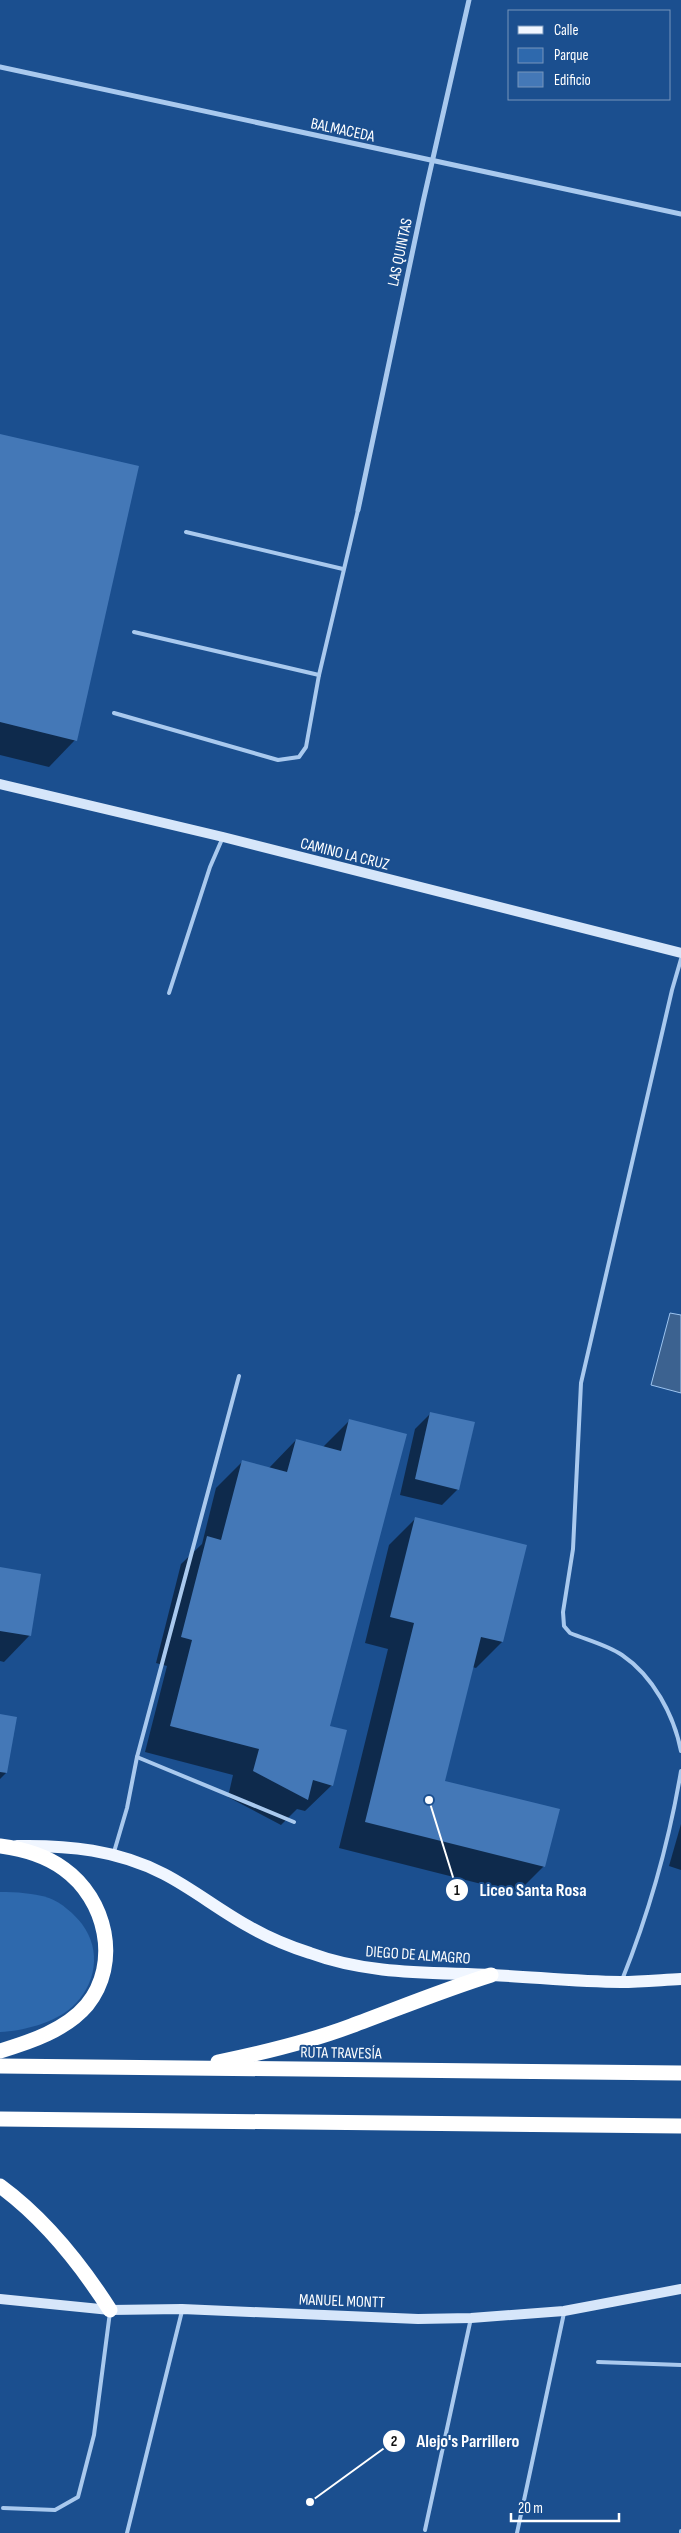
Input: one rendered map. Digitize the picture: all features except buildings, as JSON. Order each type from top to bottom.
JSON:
[{"type":"highway","points":[[0,1846],[22,1849],[37,1854],[65,1869],[90,1896],[99,1913],[106,1946],[105,1962],[98,1984],[87,2004],[74,2018],[54,2030],[0,2051]]},
{"type":"highway","points":[[187,2068],[285,2046],[349,2027],[446,1989],[491,1975]]},
{"type":"highway","name":"RUTA TRAVESÍA","points":[[0,2066],[681,2074]]},
{"type":"highway","points":[[0,2119],[681,2126]]},
{"type":"highway","points":[[0,2186],[21,2201],[63,2245],[88,2275],[110,2310]]},
{"type":"main road","name":"DIEGO DE ALMAGRO","points":[[0,1846],[72,1847],[113,1854],[162,1873],[192,1889],[248,1926],[311,1954],[355,1966],[400,1972],[621,1982],[681,1979]]},
{"type":"street","name":"LAS QUINTAS","points":[[358,510],[432,161],[469,0]]},
{"type":"street","name":"BALMACEDA","points":[[0,68],[681,214]]},
{"type":"street","name":"CAMINO LA CRUZ","points":[[0,784],[681,953]]},
{"type":"street","name":"MANUEL MONTT","points":[[0,2299],[110,2310],[182,2309],[418,2319],[471,2318],[564,2310],[681,2289]]},
{"type":"lane","points":[[114,713],[278,760],[299,757],[306,747],[319,675],[358,510]]},
{"type":"lane","points":[[186,532],[343,569]]},
{"type":"lane","points":[[134,632],[319,675]]},
{"type":"lane","points":[[169,993],[210,867],[223,838]]},
{"type":"lane","points":[[681,958],[581,1382],[573,1549],[563,1612],[564,1626],[570,1632],[622,1654],[646,1676],[664,1706],[678,1735],[681,1751]]},
{"type":"lane","points":[[113,1854],[128,1808],[137,1757],[239,1376]]},
{"type":"lane","points":[[137,1757],[294,1822]]},
{"type":"lane","points":[[621,1982],[636,1944],[666,1842],[681,1771]]},
{"type":"lane","points":[[127,2533],[182,2309]]},
{"type":"lane","points":[[3,2508],[55,2510],[78,2497],[94,2435],[110,2310]]},
{"type":"lane","points":[[517,2533],[564,2310]]},
{"type":"lane","points":[[425,2530],[471,2318]]},
{"type":"lane","points":[[598,2362],[681,2366]]},
{"type":"green space","points":[[0,1892],[37,1895],[49,1898],[72,1913],[88,1934],[94,1956],[94,1967],[86,1989],[65,2013],[38,2025],[0,2032]]},
{"type":"shaded area","points":[[670,1313],[681,1315],[681,1393],[651,1385]]},
{"type":"place","name":"Liceo Santa Rosa","points":[[429,1800]]},
{"type":"place","name":"Alejo's Parrillero","points":[[310,2502]]}]
